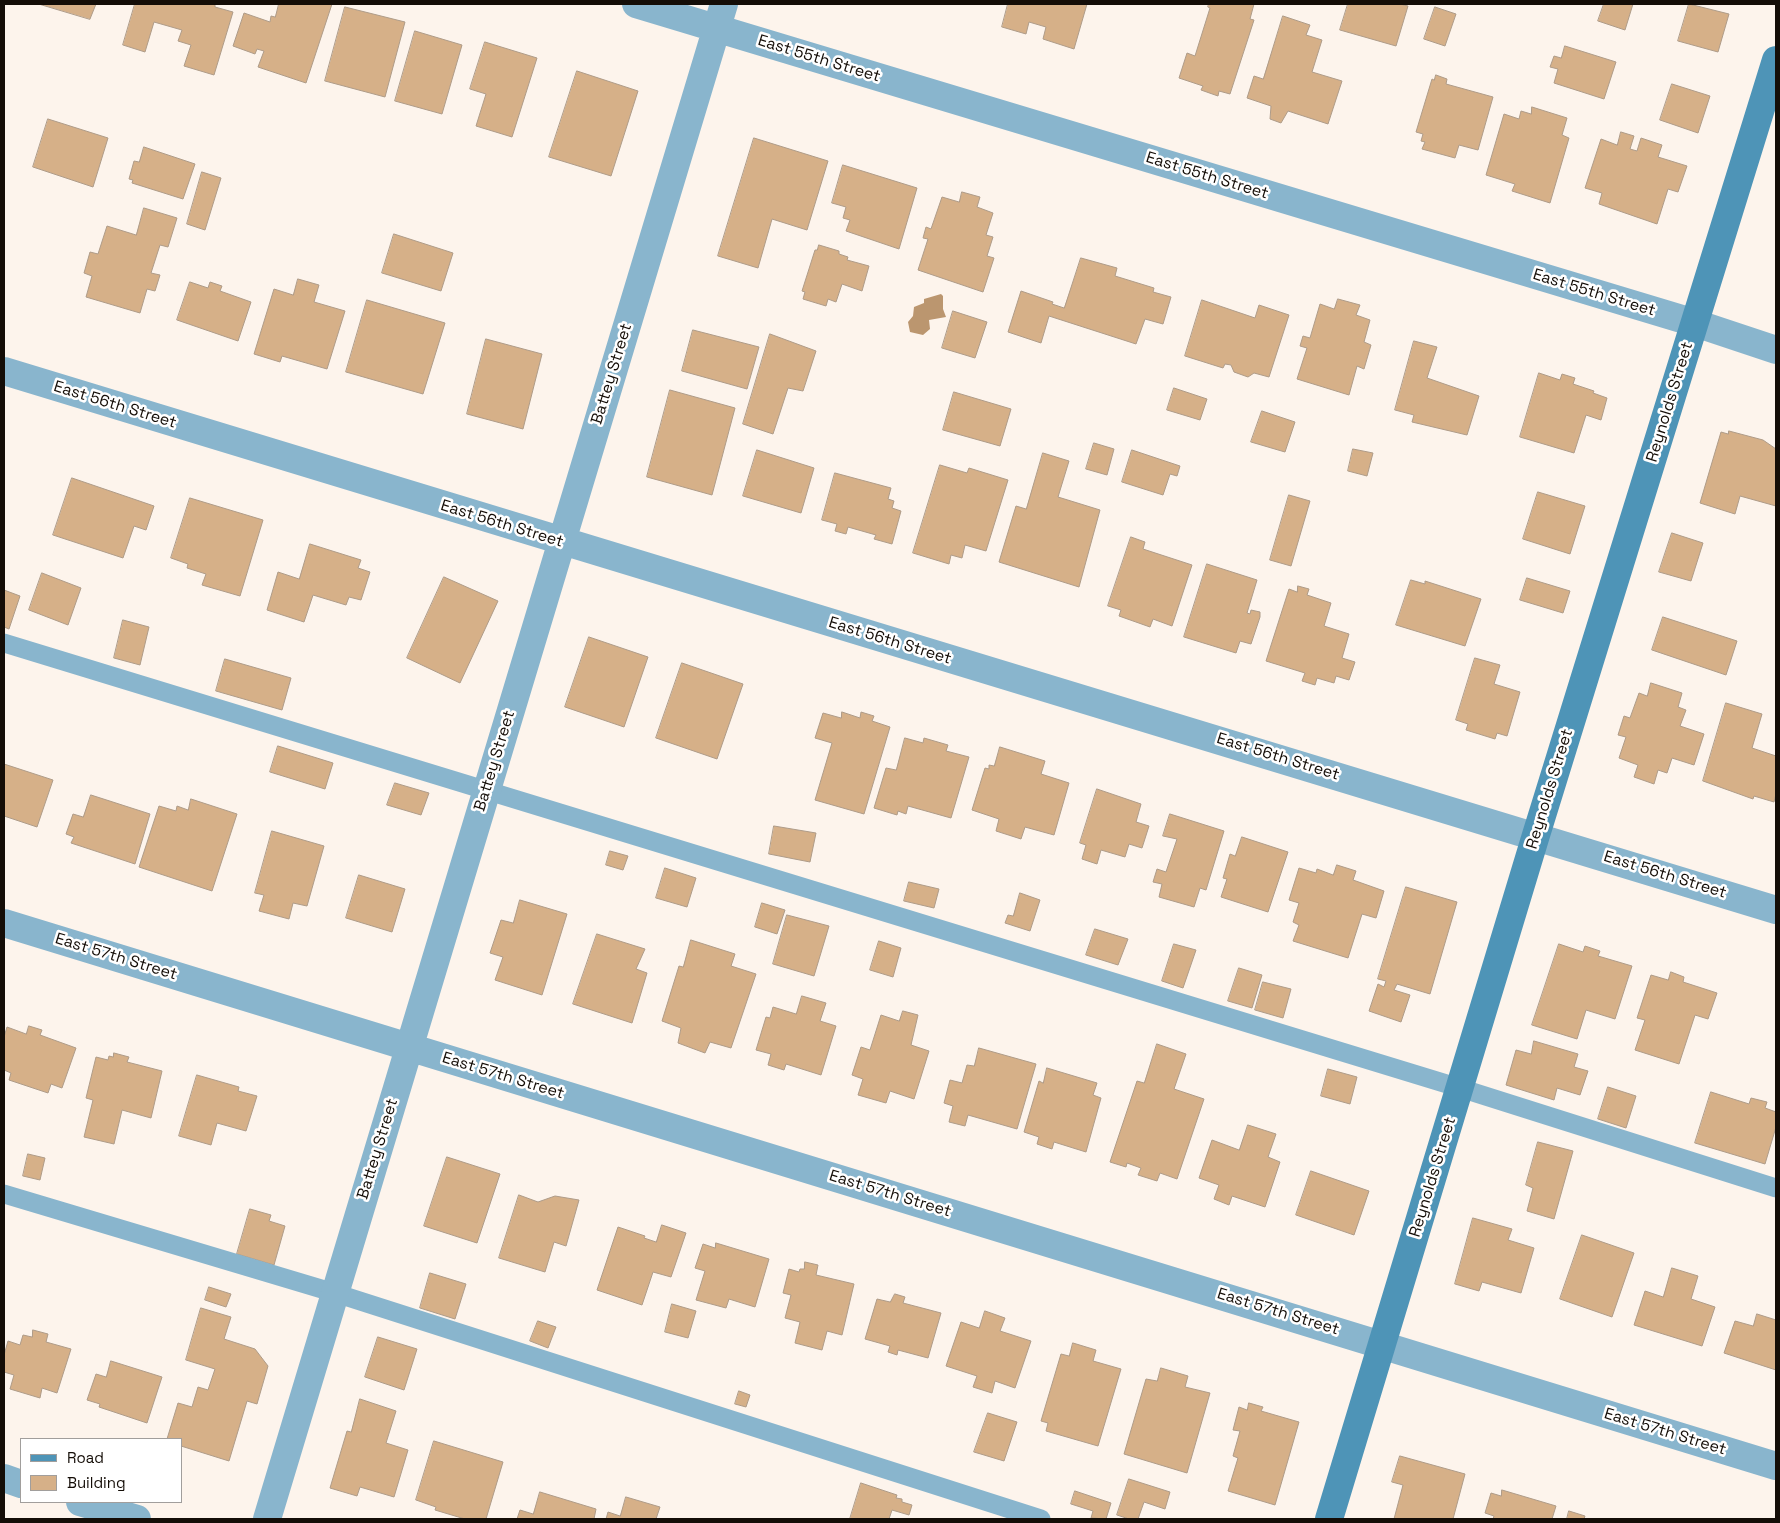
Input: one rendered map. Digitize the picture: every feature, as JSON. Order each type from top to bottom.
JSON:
[{"type":"street","name":"East 55th Street","points":[[636,4],[720,16],[1776,350]]},
{"type":"street","name":"Battey Street","points":[[267,1519],[720,16]]},
{"type":"street","name":"Reynolds Street","points":[[1329,1519],[1536,835],[1776,60]]},
{"type":"street","name":"East 56th Street","points":[[4,371],[562,542],[1536,835],[1776,910]]},
{"type":"street","name":"East 57th Street","points":[[4,923],[1383,1344],[1776,1466]]},
{"type":"street","points":[[4,1478],[20,1484]]},
{"type":"street","points":[[83,1503],[138,1519]]},
{"type":"lane","points":[[4,643],[1460,1088],[1776,1188]]},
{"type":"lane","points":[[4,1194],[335,1294],[1041,1519]]},
{"type":"shaded area","points":[[941,294],[943,296],[943,309],[946,317],[929,320],[930,329],[923,335],[910,332],[908,322],[913,316],[914,307],[924,303],[924,299]]},
{"type":"building","points":[[39,4],[96,4],[90,19]]},
{"type":"building","points":[[135,4],[215,4],[215,7],[233,12],[214,75],[184,66],[191,45],[178,41],[182,30],[154,22],[145,52],[123,45]]},
{"type":"building","points":[[279,4],[332,4],[306,83],[258,67],[264,51],[257,49],[255,54],[233,46],[244,13],[270,22],[271,16],[275,17]]},
{"type":"building","points":[[1008,4],[1087,4],[1074,49],[1043,39],[1046,27],[1029,22],[1026,34],[1002,27]]},
{"type":"building","points":[[1209,4],[1254,4],[1250,19],[1254,20],[1230,94],[1219,91],[1218,96],[1201,90],[1203,86],[1179,78],[1187,53],[1195,56],[1210,8],[1208,7]]},
{"type":"building","points":[[1348,4],[1400,4],[1408,6],[1396,46],[1340,30]]},
{"type":"building","points":[[1604,4],[1633,4],[1625,30],[1598,21]]},
{"type":"building","points":[[1689,4],[1729,14],[1718,52],[1678,41]]},
{"type":"building","points":[[345,7],[405,22],[385,97],[325,81]]},
{"type":"building","points":[[1435,7],[1456,14],[1445,46],[1424,39]]},
{"type":"building","points":[[1283,16],[1310,25],[1306,35],[1322,40],[1312,72],[1342,81],[1328,124],[1288,111],[1281,123],[1270,119],[1271,106],[1247,98],[1254,76],[1263,79]]},
{"type":"building","points":[[415,31],[462,45],[442,114],[395,101]]},
{"type":"building","points":[[485,42],[537,58],[512,137],[476,126],[486,94],[470,89]]},
{"type":"building","points":[[1565,46],[1616,62],[1604,99],[1554,83],[1558,69],[1550,67],[1554,56],[1561,58]]},
{"type":"building","points":[[577,71],[638,91],[611,176],[549,157]]},
{"type":"building","points":[[1436,75],[1447,79],[1446,84],[1493,97],[1478,150],[1459,145],[1455,158],[1422,149],[1425,142],[1421,141],[1423,134],[1416,132],[1432,79],[1434,80]]},
{"type":"building","points":[[1672,84],[1710,96],[1698,133],[1660,120]]},
{"type":"building","points":[[1532,107],[1567,118],[1562,135],[1569,138],[1550,203],[1512,191],[1515,184],[1486,175],[1504,114],[1519,119],[1521,111],[1531,114]]},
{"type":"building","points":[[48,119],[108,138],[93,187],[33,167]]},
{"type":"building","points":[[1621,132],[1634,136],[1630,149],[1637,151],[1641,138],[1662,145],[1658,157],[1687,166],[1678,192],[1668,189],[1657,224],[1599,204],[1602,193],[1585,188],[1601,139],[1617,145]]},
{"type":"building","points":[[754,138],[828,161],[807,230],[772,219],[758,268],[718,256]]},
{"type":"building","points":[[144,147],[195,164],[183,199],[132,183],[133,180],[129,179],[134,161],[139,162]]},
{"type":"building","points":[[843,165],[917,188],[899,249],[846,231],[850,220],[843,218],[846,207],[832,203]]},
{"type":"building","points":[[202,172],[221,178],[205,230],[187,224]]},
{"type":"building","points":[[962,192],[980,197],[977,207],[993,213],[986,235],[993,237],[987,256],[994,258],[983,292],[918,270],[928,239],[923,238],[926,227],[931,229],[942,197],[959,202]]},
{"type":"building","points":[[144,208],[177,218],[168,247],[160,245],[151,273],[160,275],[155,291],[147,289],[140,313],[86,297],[92,276],[84,273],[90,252],[98,254],[107,226],[136,235]]},
{"type":"building","points":[[394,234],[453,253],[441,291],[382,273]]},
{"type":"building","points":[[819,245],[839,251],[839,254],[848,257],[847,260],[869,266],[862,291],[842,284],[836,302],[828,299],[826,306],[803,299],[805,292],[802,291],[815,250],[817,250]]},
{"type":"building","points":[[1081,258],[1117,268],[1115,276],[1154,288],[1153,292],[1171,297],[1163,324],[1145,319],[1136,344],[1049,316],[1041,343],[1008,332],[1021,291],[1053,302],[1052,304],[1064,308]]},
{"type":"building","points":[[298,279],[319,285],[314,302],[345,311],[327,369],[282,356],[280,362],[254,354],[274,289],[293,295]]},
{"type":"building","points":[[190,282],[208,288],[210,282],[222,286],[220,291],[251,302],[238,341],[177,320]]},
{"type":"building","points":[[1338,299],[1360,305],[1356,315],[1370,320],[1364,342],[1371,345],[1364,369],[1357,366],[1349,395],[1297,379],[1307,348],[1300,346],[1303,336],[1310,338],[1320,304],[1334,309]]},
{"type":"building","points":[[367,300],[445,323],[423,394],[346,372]]},
{"type":"building","points":[[1202,300],[1255,318],[1259,305],[1289,315],[1269,377],[1254,373],[1248,377],[1234,372],[1231,365],[1225,364],[1223,368],[1185,356]]},
{"type":"building","points":[[953,311],[987,322],[975,358],[942,348]]},
{"type":"building","points":[[693,330],[759,347],[747,389],[682,371]]},
{"type":"building","points":[[770,334],[816,351],[803,391],[788,388],[773,434],[743,424]]},
{"type":"building","points":[[486,339],[542,354],[523,429],[467,414]]},
{"type":"building","points":[[1414,341],[1437,347],[1427,378],[1479,396],[1467,435],[1412,422],[1414,415],[1395,410]]},
{"type":"building","points":[[1539,373],[1560,380],[1562,374],[1575,378],[1573,384],[1594,391],[1593,393],[1607,398],[1601,420],[1586,415],[1574,453],[1520,437]]},
{"type":"building","points":[[1174,388],[1207,399],[1200,420],[1167,410]]},
{"type":"building","points":[[670,390],[735,408],[712,495],[647,477]]},
{"type":"building","points":[[954,392],[1011,409],[1000,446],[943,430]]},
{"type":"building","points":[[1262,411],[1295,422],[1285,452],[1251,442]]},
{"type":"building","points":[[1729,431],[1763,440],[1776,449],[1776,506],[1740,496],[1735,514],[1700,503],[1721,432],[1728,434]]},
{"type":"building","points":[[1094,443],[1114,449],[1107,475],[1086,469]]},
{"type":"building","points":[[1353,449],[1373,453],[1367,476],[1348,471]]},
{"type":"building","points":[[757,450],[814,468],[801,513],[743,496]]},
{"type":"building","points":[[1132,450],[1180,466],[1177,476],[1170,474],[1163,495],[1122,482]]},
{"type":"building","points":[[1043,453],[1069,461],[1058,497],[1100,510],[1079,587],[999,562],[1016,506],[1026,509]]},
{"type":"building","points":[[940,465],[967,473],[969,468],[1008,480],[986,551],[965,545],[962,558],[951,555],[949,564],[913,553]]},
{"type":"building","points":[[835,473],[891,488],[888,499],[894,501],[892,508],[901,511],[892,544],[874,539],[876,535],[848,527],[846,534],[835,531],[837,524],[822,520]]},
{"type":"building","points":[[72,478],[154,506],[146,530],[134,526],[123,558],[53,535]]},
{"type":"building","points":[[1538,492],[1585,506],[1570,554],[1523,539]]},
{"type":"building","points":[[1289,495],[1310,501],[1291,566],[1270,560]]},
{"type":"building","points":[[190,498],[263,520],[240,596],[202,585],[206,574],[187,568],[188,564],[171,558]]},
{"type":"building","points":[[1672,533],[1703,543],[1691,581],[1659,572]]},
{"type":"building","points":[[1131,537],[1145,542],[1143,549],[1192,565],[1172,626],[1153,619],[1150,627],[1119,616],[1121,610],[1108,606]]},
{"type":"building","points":[[310,544],[361,560],[358,568],[370,572],[361,600],[349,597],[346,605],[313,595],[304,622],[267,610],[278,572],[299,579]]},
{"type":"building","points":[[1207,564],[1257,580],[1247,613],[1250,614],[1251,610],[1260,612],[1260,617],[1251,644],[1240,641],[1236,653],[1184,637]]},
{"type":"building","points":[[42,573],[81,588],[68,625],[29,610]]},
{"type":"building","points":[[444,577],[498,601],[460,683],[407,658]]},
{"type":"building","points":[[1527,578],[1570,591],[1563,613],[1520,600]]},
{"type":"building","points":[[1411,580],[1425,584],[1425,581],[1481,599],[1465,646],[1396,625]]},
{"type":"building","points":[[1298,586],[1309,589],[1307,595],[1331,603],[1324,626],[1349,634],[1342,658],[1355,662],[1349,680],[1336,676],[1334,683],[1317,678],[1315,685],[1302,681],[1305,673],[1266,661],[1289,589],[1297,592]]},
{"type":"building","points":[[4,590],[20,596],[9,629],[4,627]]},
{"type":"building","points":[[1663,617],[1737,641],[1726,675],[1652,650]]},
{"type":"building","points":[[123,620],[149,627],[140,665],[114,658]]},
{"type":"building","points":[[589,637],[648,657],[624,727],[565,707]]},
{"type":"building","points":[[1475,658],[1500,665],[1494,684],[1520,692],[1507,736],[1497,733],[1495,739],[1466,730],[1468,724],[1456,720]]},
{"type":"building","points":[[225,659],[291,678],[282,710],[216,691]]},
{"type":"building","points":[[682,663],[743,684],[717,759],[656,738]]},
{"type":"building","points":[[1651,683],[1682,693],[1678,707],[1686,710],[1680,726],[1704,734],[1694,765],[1672,758],[1667,773],[1658,770],[1654,784],[1634,777],[1638,765],[1619,758],[1626,737],[1618,735],[1624,716],[1630,718],[1639,693],[1647,696]]},
{"type":"building","points":[[1726,703],[1762,714],[1752,748],[1776,756],[1776,794],[1774,802],[1754,796],[1753,799],[1703,781]]},
{"type":"building","points":[[842,712],[860,718],[861,712],[874,716],[872,721],[890,727],[864,814],[815,800],[832,743],[815,738],[823,713],[841,718]]},
{"type":"building","points":[[905,738],[923,743],[924,738],[948,745],[946,751],[969,757],[951,818],[908,806],[906,814],[898,811],[897,815],[874,808],[886,768],[896,770]]},
{"type":"building","points":[[278,746],[333,763],[325,789],[270,772]]},
{"type":"building","points":[[1000,747],[1045,761],[1041,774],[1069,783],[1054,835],[1025,827],[1021,839],[996,831],[999,819],[972,810],[985,768],[989,769],[989,765],[994,766]]},
{"type":"building","points":[[4,764],[53,780],[37,827],[4,816]]},
{"type":"building","points":[[395,783],[429,793],[421,815],[387,805]]},
{"type":"building","points":[[1097,789],[1141,804],[1136,822],[1149,826],[1142,848],[1129,844],[1125,857],[1101,850],[1097,864],[1082,859],[1086,845],[1080,843]]},
{"type":"building","points":[[91,795],[150,814],[135,864],[71,843],[74,837],[66,834],[73,814],[83,817]]},
{"type":"building","points":[[191,799],[237,814],[212,891],[139,867],[159,806],[176,811],[177,806],[188,810]]},
{"type":"building","points":[[1170,814],[1224,831],[1206,890],[1200,888],[1194,907],[1159,897],[1162,884],[1153,882],[1157,869],[1166,872],[1177,839],[1163,836]]},
{"type":"building","points":[[774,826],[816,833],[810,862],[769,854]]},
{"type":"building","points":[[272,831],[324,846],[307,906],[293,903],[289,919],[259,911],[264,895],[255,893]]},
{"type":"building","points":[[1242,837],[1288,852],[1268,912],[1221,897],[1227,879],[1223,878],[1230,854],[1235,856]]},
{"type":"building","points":[[610,851],[628,856],[623,870],[606,865]]},
{"type":"building","points":[[1337,865],[1356,871],[1353,880],[1384,891],[1376,918],[1362,914],[1348,958],[1293,941],[1299,925],[1293,922],[1299,903],[1289,900],[1299,868],[1316,873],[1317,869],[1333,875]]},
{"type":"building","points":[[665,868],[696,878],[687,907],[656,898]]},
{"type":"building","points":[[359,875],[405,889],[392,932],[346,918]]},
{"type":"building","points":[[909,882],[939,889],[934,908],[904,901]]},
{"type":"building","points":[[1406,887],[1457,902],[1430,994],[1397,984],[1394,990],[1410,995],[1401,1022],[1369,1011],[1378,984],[1384,987],[1386,981],[1378,979]]},
{"type":"building","points":[[1020,893],[1040,900],[1030,931],[1005,923],[1008,915],[1013,916]]},
{"type":"building","points":[[520,900],[567,914],[542,995],[495,980],[503,957],[490,953],[501,920],[513,923]]},
{"type":"building","points":[[762,903],[785,910],[777,934],[755,927]]},
{"type":"building","points":[[787,915],[829,926],[814,976],[773,964]]},
{"type":"building","points":[[1095,929],[1128,939],[1118,965],[1086,955]]},
{"type":"building","points":[[597,934],[645,949],[636,969],[647,973],[632,1023],[573,1004]]},
{"type":"building","points":[[691,940],[735,954],[731,966],[756,974],[731,1048],[710,1042],[705,1053],[678,1043],[681,1028],[662,1021],[679,966],[683,967]]},
{"type":"building","points":[[879,941],[901,948],[893,977],[870,970]]},
{"type":"building","points":[[1174,944],[1196,950],[1183,988],[1162,981]]},
{"type":"building","points":[[1559,944],[1583,952],[1585,946],[1600,951],[1598,956],[1632,966],[1615,1019],[1586,1010],[1577,1039],[1532,1025]]},
{"type":"building","points":[[1239,968],[1262,975],[1252,1008],[1228,1001]]},
{"type":"building","points":[[1671,972],[1684,977],[1683,982],[1717,993],[1708,1019],[1695,1015],[1679,1064],[1635,1050],[1645,1020],[1637,1018],[1651,975],[1668,980]]},
{"type":"building","points":[[1263,982],[1291,989],[1283,1018],[1255,1010]]},
{"type":"building","points":[[802,996],[826,1003],[820,1021],[836,1026],[821,1075],[786,1064],[784,1070],[768,1065],[771,1054],[756,1050],[766,1017],[770,1018],[773,1007],[796,1014]]},
{"type":"building","points":[[903,1011],[918,1015],[911,1045],[929,1051],[914,1099],[890,1091],[886,1103],[858,1095],[863,1079],[852,1075],[861,1047],[870,1050],[881,1015],[899,1021]]},
{"type":"building","points":[[29,1026],[42,1030],[40,1035],[76,1048],[62,1088],[51,1084],[48,1093],[9,1080],[11,1073],[4,1070],[4,1037],[7,1027],[26,1034]]},
{"type":"building","points":[[1534,1041],[1578,1054],[1574,1067],[1588,1071],[1580,1095],[1557,1088],[1554,1100],[1506,1085],[1516,1050],[1531,1054]]},
{"type":"building","points":[[1157,1044],[1186,1054],[1174,1089],[1204,1099],[1177,1179],[1160,1173],[1157,1181],[1138,1175],[1141,1168],[1127,1163],[1126,1167],[1110,1162],[1137,1081],[1144,1083]]},
{"type":"building","points":[[979,1048],[1036,1064],[1017,1129],[968,1115],[965,1126],[949,1122],[953,1106],[944,1103],[950,1080],[962,1083],[967,1065],[974,1066]]},
{"type":"building","points":[[114,1053],[129,1057],[127,1062],[162,1071],[151,1118],[122,1110],[114,1144],[84,1137],[93,1100],[86,1098],[96,1057],[108,1060],[109,1056],[113,1057]]},
{"type":"building","points":[[1047,1068],[1097,1083],[1093,1095],[1101,1098],[1086,1152],[1054,1142],[1052,1149],[1037,1144],[1039,1137],[1024,1132],[1039,1081],[1043,1083]]},
{"type":"building","points":[[1328,1069],[1357,1077],[1350,1104],[1321,1096]]},
{"type":"building","points":[[197,1075],[239,1087],[238,1091],[257,1096],[246,1131],[217,1123],[211,1145],[179,1136]]},
{"type":"building","points":[[1608,1087],[1636,1096],[1626,1128],[1598,1119]]},
{"type":"building","points":[[1711,1092],[1749,1104],[1751,1098],[1767,1102],[1765,1108],[1776,1112],[1776,1127],[1765,1164],[1695,1143]]},
{"type":"building","points":[[1248,1125],[1276,1134],[1268,1157],[1280,1162],[1265,1207],[1232,1196],[1229,1205],[1214,1199],[1219,1185],[1199,1178],[1212,1140],[1239,1150]]},
{"type":"building","points":[[1538,1142],[1573,1151],[1554,1219],[1527,1211],[1533,1188],[1526,1185]]},
{"type":"building","points":[[28,1154],[45,1158],[40,1180],[23,1176]]},
{"type":"building","points":[[447,1157],[500,1174],[477,1243],[424,1226]]},
{"type":"building","points":[[1311,1171],[1369,1191],[1354,1235],[1296,1215]]},
{"type":"building","points":[[519,1195],[538,1202],[555,1196],[579,1200],[566,1246],[554,1242],[545,1272],[499,1258]]},
{"type":"building","points":[[250,1209],[271,1215],[269,1221],[285,1226],[274,1265],[237,1254]]},
{"type":"building","points":[[1473,1218],[1512,1229],[1508,1240],[1534,1248],[1521,1293],[1482,1282],[1479,1291],[1455,1284]]},
{"type":"building","points":[[662,1225],[686,1233],[671,1277],[653,1272],[642,1305],[597,1290],[618,1227],[645,1236],[644,1238],[656,1242]]},
{"type":"building","points":[[1582,1235],[1634,1253],[1612,1317],[1560,1299]]},
{"type":"building","points":[[716,1243],[769,1259],[755,1307],[729,1299],[726,1308],[696,1300],[705,1271],[695,1268],[703,1244],[715,1248]]},
{"type":"building","points":[[805,1262],[818,1265],[816,1275],[854,1284],[842,1335],[827,1331],[822,1350],[795,1343],[800,1322],[785,1318],[791,1295],[783,1293],[789,1269],[799,1272],[800,1269],[804,1269]]},
{"type":"building","points":[[1672,1268],[1698,1276],[1691,1299],[1715,1307],[1702,1346],[1634,1325],[1645,1291],[1663,1297]]},
{"type":"building","points":[[430,1273],[466,1284],[455,1319],[420,1308]]},
{"type":"building","points":[[209,1287],[231,1294],[226,1307],[205,1300]]},
{"type":"building","points":[[895,1294],[905,1297],[903,1303],[941,1313],[928,1358],[898,1350],[897,1355],[888,1352],[890,1346],[865,1339],[877,1299],[890,1302]]},
{"type":"building","points":[[672,1304],[696,1311],[688,1338],[665,1332]]},
{"type":"building","points":[[201,1308],[231,1317],[224,1339],[255,1349],[268,1366],[257,1404],[247,1401],[229,1461],[182,1446],[182,1438],[167,1438],[178,1403],[192,1407],[198,1387],[208,1390],[215,1369],[186,1360]]},
{"type":"building","points":[[985,1311],[1005,1318],[1000,1331],[1031,1341],[1015,1388],[995,1381],[992,1393],[973,1387],[977,1376],[946,1366],[961,1322],[979,1328]]},
{"type":"building","points":[[1757,1314],[1776,1320],[1776,1370],[1724,1353],[1735,1321],[1753,1326]]},
{"type":"building","points":[[538,1321],[556,1327],[548,1348],[530,1341]]},
{"type":"building","points":[[33,1330],[48,1334],[46,1342],[71,1349],[57,1393],[42,1388],[40,1398],[10,1389],[14,1375],[4,1372],[4,1355],[8,1341],[20,1345],[23,1335],[32,1337]]},
{"type":"building","points":[[378,1337],[417,1349],[404,1390],[365,1377]]},
{"type":"building","points":[[1073,1343],[1096,1350],[1093,1361],[1121,1369],[1098,1446],[1046,1431],[1048,1423],[1041,1421],[1061,1354],[1069,1356]]},
{"type":"building","points":[[111,1361],[162,1377],[147,1423],[99,1407],[100,1404],[87,1400],[96,1374],[106,1377]]},
{"type":"building","points":[[1161,1368],[1188,1376],[1185,1387],[1210,1393],[1187,1473],[1124,1454],[1146,1379],[1157,1381]]},
{"type":"building","points":[[739,1391],[750,1395],[746,1407],[735,1404]]},
{"type":"building","points":[[360,1399],[396,1411],[386,1443],[408,1450],[394,1497],[360,1487],[357,1496],[330,1488],[347,1431],[351,1432]]},
{"type":"building","points":[[1249,1403],[1263,1407],[1261,1411],[1299,1422],[1275,1505],[1228,1491],[1238,1458],[1233,1456],[1240,1431],[1233,1430],[1239,1407],[1247,1410]]},
{"type":"building","points":[[988,1413],[1017,1422],[1004,1461],[974,1452]]},
{"type":"building","points":[[434,1441],[503,1462],[486,1519],[465,1519],[435,1510],[436,1507],[416,1500]]},
{"type":"building","points":[[1400,1456],[1465,1474],[1453,1519],[1394,1519],[1403,1485],[1392,1482]]},
{"type":"building","points":[[1129,1479],[1170,1492],[1165,1509],[1144,1502],[1138,1519],[1129,1519],[1117,1515]]},
{"type":"building","points":[[861,1483],[897,1495],[896,1498],[902,1499],[902,1502],[912,1505],[909,1515],[892,1510],[889,1519],[850,1519]]},
{"type":"building","points":[[1502,1490],[1556,1506],[1552,1519],[1493,1519],[1494,1516],[1485,1513],[1491,1493],[1501,1496]]},
{"type":"building","points":[[1075,1491],[1111,1503],[1106,1519],[1091,1518],[1093,1511],[1071,1504]]},
{"type":"building","points":[[540,1492],[596,1509],[594,1519],[517,1519],[520,1510],[533,1514]]},
{"type":"building","points":[[626,1497],[660,1507],[656,1519],[606,1519],[608,1512],[620,1516]]},
{"type":"building","points":[[1569,1511],[1585,1516],[1584,1519],[1567,1519]]}]
